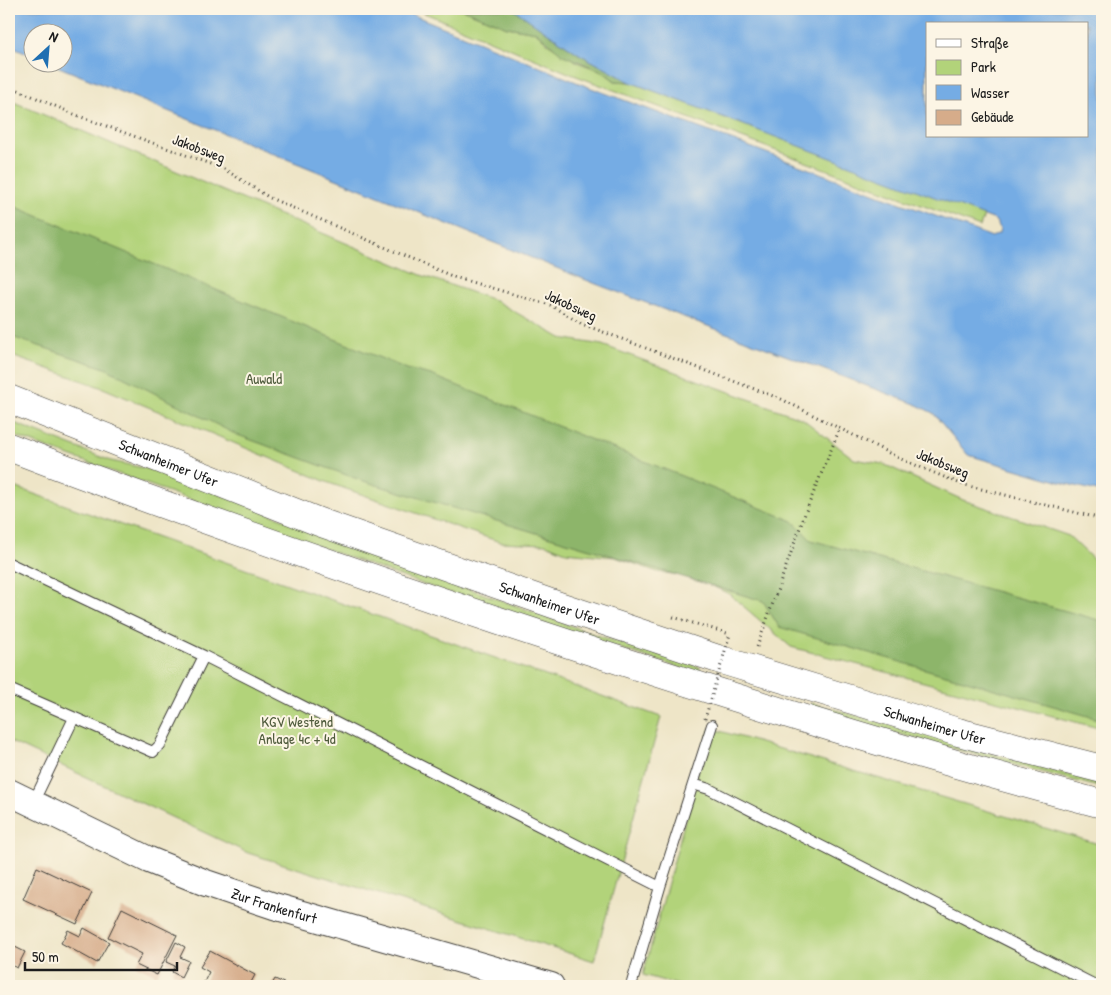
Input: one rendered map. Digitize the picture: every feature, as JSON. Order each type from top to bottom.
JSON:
[{"type":"main road","name":"Schwanheimer Ufer","points":[[9,399],[319,522],[718,660],[958,732],[1102,769]]},
{"type":"main road","points":[[9,447],[173,510],[708,690],[956,766],[1102,804]]},
{"type":"street","name":"Zur Frankenfurt","points":[[9,792],[149,860],[206,883],[274,906],[551,986]]},
{"type":"lane","points":[[9,563],[204,656],[660,887]]},
{"type":"lane","points":[[9,690],[154,752],[160,746],[204,656]]},
{"type":"lane","points":[[33,804],[74,718]]},
{"type":"lane","points":[[632,986],[660,887],[693,784],[708,722]]},
{"type":"lane","points":[[693,784],[709,789],[1097,986]]},
{"type":"path","name":"Jakobsweg","points":[[9,86],[76,115],[224,169],[270,198],[454,277],[550,305],[582,324],[781,399],[902,459],[961,484],[1102,519]]},
{"type":"path","points":[[756,652],[806,511],[840,428]]},
{"type":"path","points":[[708,722],[730,634]]},
{"type":"path","points":[[718,640],[737,646]]},
{"type":"green space","points":[[415,9],[462,9],[507,27],[536,32],[547,43],[579,63],[602,71],[615,81],[630,82],[984,215],[980,227],[571,74]]},
{"type":"green space","points":[[462,9],[513,9],[579,54],[630,82],[615,81],[602,71],[563,55],[536,32],[507,27]]},
{"type":"green space","points":[[9,100],[421,275],[494,300],[561,338],[602,345],[803,419],[854,459],[883,464],[963,500],[1069,536],[1102,568],[1102,729],[791,647],[729,594],[694,577],[658,572],[615,557],[566,552],[546,544],[500,542],[329,483],[103,388],[9,355]]},
{"type":"green space","name":"Auwald","points":[[9,204],[407,369],[431,375],[793,521],[811,540],[1102,621],[1102,720],[779,627],[763,601],[360,480],[235,434],[105,368],[9,336]]},
{"type":"green space","points":[[9,421],[111,461],[162,472],[355,547],[596,635],[700,667],[699,674],[425,585],[9,434]]},
{"type":"green space","name":"KGV Westend Anlage 4c + 4d","points":[[9,485],[661,717],[594,961],[248,853],[9,741]]},
{"type":"green space","points":[[811,703],[1102,784],[1102,788],[899,734],[811,707]]},
{"type":"green space","points":[[710,728],[1102,845],[1102,986],[682,986],[643,975]]},
{"type":"water","points":[[9,9],[399,9],[586,86],[992,237],[999,233],[1000,228],[995,220],[630,82],[579,54],[513,9],[1102,9],[1102,492],[1067,484],[968,455],[933,413],[915,404],[596,284],[71,72],[72,22],[22,22],[22,51],[9,45]]},
{"type":"building","points":[[37,867],[92,893],[77,924],[23,899]]},
{"type":"building","points":[[122,908],[177,935],[157,975],[136,965],[142,954],[108,937]]},
{"type":"building","points":[[84,928],[109,942],[97,963],[61,943],[68,930],[80,936]]},
{"type":"building","points":[[176,942],[185,947],[180,957],[189,961],[181,977],[172,972],[175,966],[166,962]]},
{"type":"building","points":[[9,944],[25,952],[17,968],[9,964]]},
{"type":"building","points":[[210,951],[255,975],[249,986],[213,986],[204,982],[209,972],[200,967]]},
{"type":"building","points":[[275,979],[290,986],[271,986]]}]
